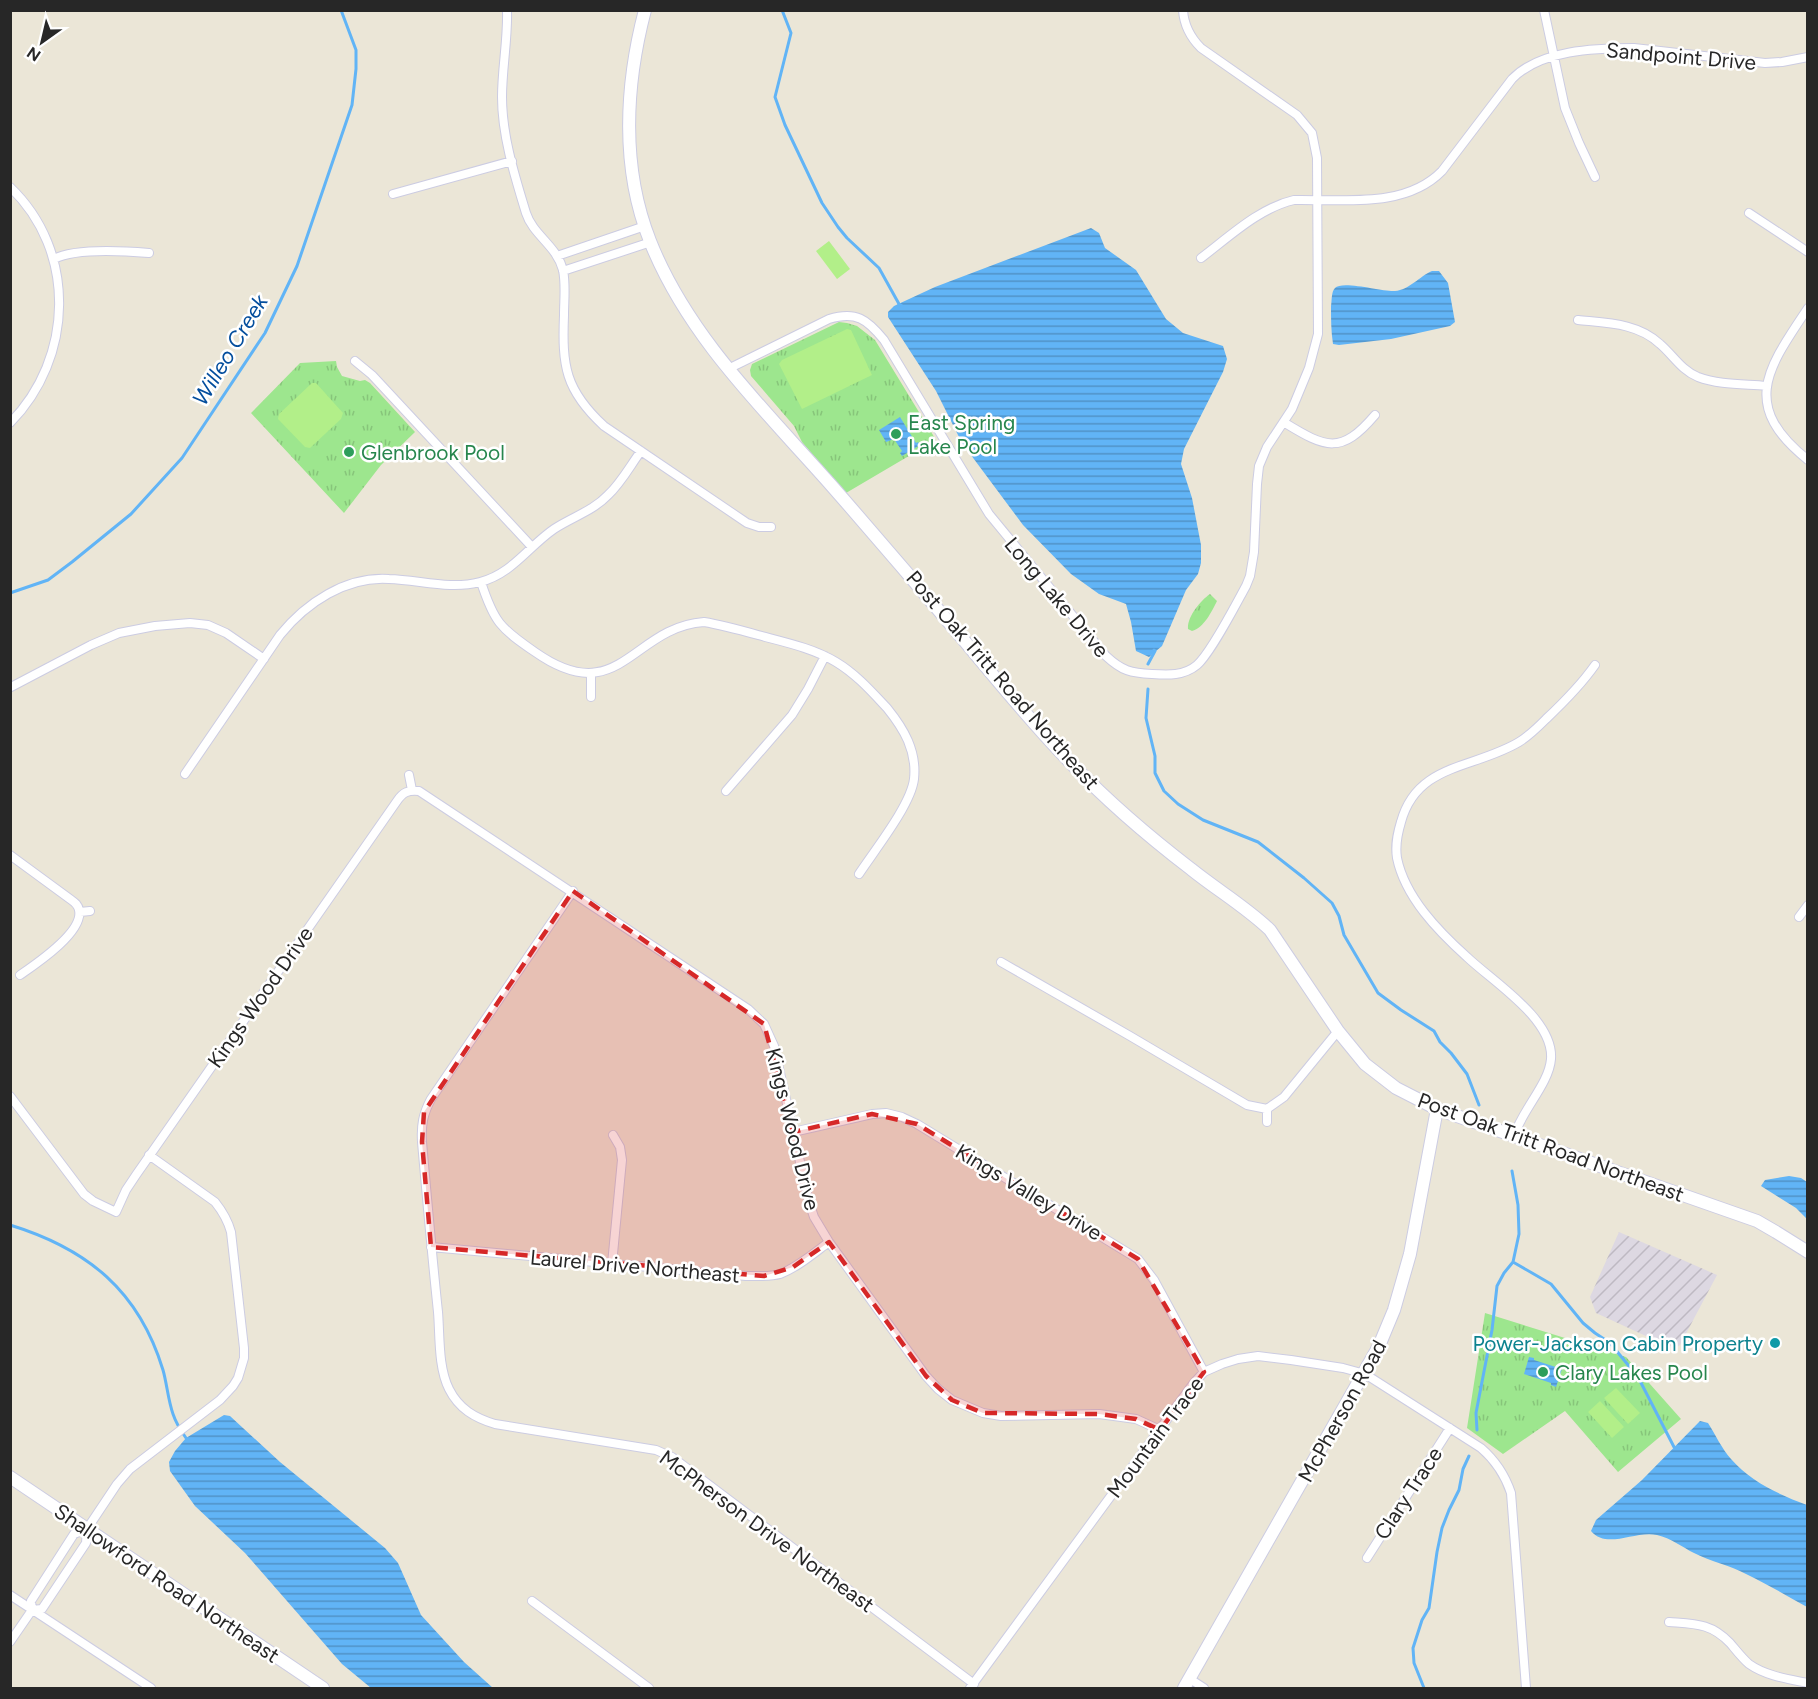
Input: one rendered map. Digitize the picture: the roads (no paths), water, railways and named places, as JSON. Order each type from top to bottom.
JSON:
[{"type":"street","points":[[507,10],[502,98],[505,133],[530,222],[557,256],[563,271],[562,350],[568,378],[573,389],[591,414],[604,426],[747,523],[759,527],[771,527]]},
{"type":"street","name":"Post Oak Tritt Road Northeast","points":[[645,10],[631,79],[629,119],[632,165],[645,226],[670,284],[686,312],[728,369],[898,561],[995,678],[1067,760],[1153,838],[1192,870],[1256,916],[1270,930],[1338,1031],[1377,1075],[1405,1093],[1437,1109],[1741,1215],[1776,1232],[1808,1252]]},
{"type":"street","name":"Long Lake Drive","points":[[728,369],[829,319],[842,315],[853,316],[864,321],[874,328],[884,340],[978,497],[1000,529],[1106,656],[1114,664],[1133,673],[1172,675],[1197,665],[1241,595],[1250,576],[1254,552],[1259,466],[1267,447],[1285,423],[1300,393],[1316,347],[1318,334],[1318,200],[1316,148],[1308,127],[1289,109],[1201,48],[1190,35],[1183,10]]},
{"type":"street","points":[[1544,10],[1568,118],[1595,177]]},
{"type":"street","name":"Sandpoint Drive","points":[[1201,258],[1272,208],[1294,201],[1386,198],[1420,189],[1442,171],[1504,88],[1520,71],[1533,63],[1595,49],[1614,48],[1634,48],[1765,63],[1808,57]]},
{"type":"street","points":[[393,194],[512,161]]},
{"type":"street","points":[[10,187],[25,201],[36,216],[48,242],[54,259],[59,300],[54,344],[48,364],[26,405],[10,423]]},
{"type":"street","points":[[1749,213],[1808,252]]},
{"type":"street","points":[[557,256],[645,226]]},
{"type":"street","points":[[563,271],[651,242]]},
{"type":"street","points":[[54,259],[97,251],[149,253]]},
{"type":"street","points":[[1808,308],[1777,355],[1769,372],[1766,386],[1767,400],[1774,424],[1787,442],[1808,460]]},
{"type":"street","points":[[1578,320],[1628,326],[1640,330],[1655,339],[1682,367],[1696,376],[1718,382],[1766,386]]},
{"type":"street","points":[[355,361],[372,375],[532,547]]},
{"type":"street","points":[[1285,423],[1311,439],[1325,444],[1335,444],[1355,437],[1376,415]]},
{"type":"street","points":[[185,774],[292,620],[307,607],[344,586],[368,580],[388,578],[453,585],[481,582],[507,569],[552,530],[608,496],[641,451]]},
{"type":"street","points":[[481,582],[494,617],[512,637],[557,666],[591,674],[609,670],[664,633],[692,623],[716,624],[780,641],[825,656],[856,676],[891,713],[908,739],[914,760],[914,781],[907,800],[859,874]]},
{"type":"street","points":[[11,687],[119,633],[155,626],[190,623],[208,625],[226,633],[264,659]]},
{"type":"street","points":[[726,791],[792,715],[825,656]]},
{"type":"street","points":[[1514,1136],[1520,1119],[1547,1074],[1551,1057],[1550,1047],[1539,1025],[1523,1005],[1452,944],[1422,908],[1402,874],[1396,845],[1404,811],[1419,787],[1438,775],[1520,741],[1583,683],[1595,665]]},
{"type":"street","points":[[591,674],[591,697]]},
{"type":"street","points":[[409,776],[412,790]]},
{"type":"street","name":"Kings Wood Drive","points":[[10,1096],[84,1194],[116,1212],[126,1190],[149,1155],[397,801],[403,793],[412,790],[427,795],[573,891],[748,1009],[764,1024],[774,1046],[814,1217],[829,1242],[926,1376],[938,1389],[952,1400],[983,1413],[1002,1416],[1100,1414],[1136,1419],[1160,1430]]},
{"type":"street","points":[[10,855],[70,899],[77,905],[80,912],[78,921],[61,943],[50,954],[20,975]]},
{"type":"street","name":"McPherson Drive Northeast","points":[[573,891],[424,1112],[421,1126],[431,1247],[443,1368],[450,1391],[468,1412],[479,1419],[495,1424],[649,1448],[672,1457],[972,1686]]},
{"type":"street","points":[[1799,917],[1808,905]]},
{"type":"street","points":[[80,912],[90,911]]},
{"type":"street","points":[[1001,962],[1140,1041],[1246,1105],[1267,1109],[1284,1097],[1338,1031]]},
{"type":"street","points":[[1267,1109],[1267,1122]]},
{"type":"street","name":"McPherson Road","points":[[1187,1684],[1379,1346],[1402,1283],[1422,1199],[1437,1109]]},
{"type":"street","name":"Kings Valley Drive","points":[[793,1132],[872,1114],[886,1113],[917,1124],[1138,1259],[1154,1280],[1204,1372]]},
{"type":"street","points":[[612,1264],[622,1160],[620,1147],[613,1135]]},
{"type":"street","points":[[32,1610],[42,1609],[86,1542],[87,1529],[117,1484],[130,1469],[228,1393],[238,1378],[244,1358],[233,1244],[228,1222],[215,1202],[149,1155]]},
{"type":"street","name":"Laurel Drive Northeast","points":[[431,1247],[764,1276],[780,1274],[829,1242]]},
{"type":"street","name":"Mountain Trace","points":[[972,1686],[1193,1384],[1204,1372],[1238,1359],[1258,1356],[1365,1374],[1491,1456],[1507,1480],[1511,1493],[1526,1689]]},
{"type":"street","name":"Clary Trace","points":[[1367,1558],[1450,1428]]},
{"type":"street","name":"Shallowford Road Northeast","points":[[10,1477],[323,1689]]},
{"type":"street","points":[[10,1641],[32,1610],[31,1600],[74,1534],[87,1529]]},
{"type":"street","points":[[10,1595],[151,1689]]},
{"type":"street","points":[[532,1601],[649,1689]]},
{"type":"street","points":[[1670,1622],[1697,1624],[1714,1629],[1750,1664],[1792,1684],[1808,1683]]},
{"type":"street","points":[[1187,1684],[1204,1689]]},
{"type":"water","points":[[1091,228],[1099,233],[1105,248],[1136,270],[1166,319],[1183,333],[1223,346],[1227,359],[1223,372],[1184,449],[1181,464],[1192,498],[1201,545],[1201,563],[1198,574],[1186,590],[1162,646],[1149,657],[1136,651],[1126,604],[1099,594],[1071,574],[1023,525],[962,443],[936,391],[888,317],[888,312],[894,306],[935,287]]},
{"type":"water","points":[[1432,271],[1439,271],[1448,283],[1455,322],[1450,326],[1391,339],[1333,344],[1331,306],[1335,288],[1346,285],[1395,291],[1405,288]]},
{"type":"water","name":"East Spring Lake Pool","points":[[900,417],[916,443],[920,445],[902,456],[900,453],[902,451],[894,439],[886,442],[879,430]]},
{"type":"water","points":[[1789,1176],[1801,1178],[1807,1182],[1807,1219],[1796,1208],[1761,1186],[1765,1180]]},
{"type":"water","name":"Clary Lakes Pool","points":[[1529,1357],[1562,1369],[1556,1387],[1551,1383],[1524,1374]]},
{"type":"water","points":[[224,1415],[230,1416],[280,1462],[385,1548],[398,1563],[421,1615],[464,1662],[493,1688],[371,1688],[342,1664],[245,1553],[195,1506],[170,1471],[169,1462],[186,1438]]},
{"type":"water","points":[[1700,1421],[1708,1423],[1728,1455],[1739,1467],[1776,1492],[1807,1505],[1807,1607],[1740,1571],[1700,1556],[1662,1536],[1649,1534],[1605,1539],[1591,1531],[1596,1520],[1642,1480]]},
{"type":"waterway","name":"Willeo Creek","points":[[10,593],[48,580],[131,514],[182,458],[265,333],[297,266],[352,105],[356,50],[341,10]]},
{"type":"waterway","points":[[782,10],[791,33],[775,97],[785,125],[822,203],[847,238],[879,268],[902,306]]},
{"type":"waterway","points":[[1148,664],[1154,650]]},
{"type":"waterway","points":[[1148,689],[1146,718],[1155,756],[1155,773],[1164,791],[1178,804],[1203,820],[1258,842],[1332,903],[1339,916],[1344,935],[1378,993],[1434,1031],[1440,1042],[1467,1074],[1479,1105]]},
{"type":"waterway","points":[[1477,1430],[1476,1413],[1492,1330],[1497,1286],[1513,1262],[1519,1234],[1518,1205],[1512,1171]]},
{"type":"waterway","points":[[10,1225],[38,1235],[86,1261],[107,1277],[125,1296],[140,1317],[153,1342],[163,1370],[173,1414],[186,1438]]},
{"type":"waterway","points":[[1513,1262],[1551,1284],[1583,1323],[1610,1343],[1638,1377],[1674,1447]]},
{"type":"waterway","points":[[1424,1688],[1414,1663],[1413,1648],[1422,1620],[1429,1608],[1442,1528],[1459,1490],[1463,1469],[1469,1456]]},
{"type":"place","name":"East Spring Lake Pool","points":[[896,434]]},
{"type":"place","name":"Glenbrook Pool","points":[[349,452]]},
{"type":"place","name":"Power-Jackson Cabin Property","points":[[1775,1343]]},
{"type":"place","name":"Clary Lakes Pool","points":[[1543,1372]]}]
